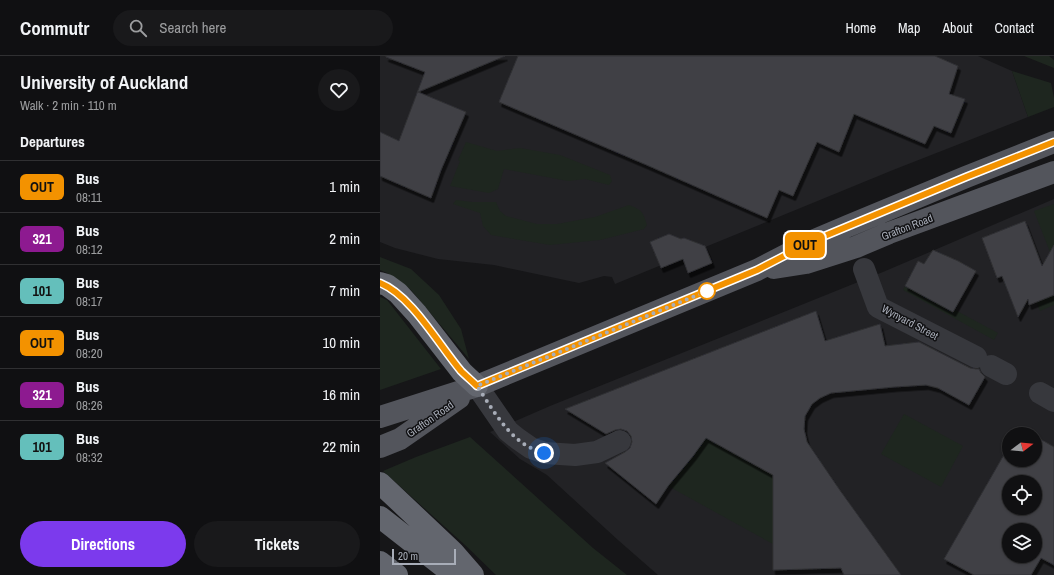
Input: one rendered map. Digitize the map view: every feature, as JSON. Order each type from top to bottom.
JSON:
[{"type":"highway","points":[[380,282],[387,285],[398,294],[417,314],[462,372],[477,386]]},
{"type":"highway","points":[[380,483],[452,552],[473,575]]},
{"type":"highway","points":[[380,517],[454,575]]},
{"type":"highway","points":[[380,562],[397,575]]},
{"type":"main road","name":"Grafton Road","points":[[380,417],[477,386],[757,270],[815,240],[1054,142]]},
{"type":"main road","name":"Grafton Road","points":[[757,270],[806,263],[856,247],[889,233],[1054,172]]},
{"type":"main road","name":"Grafton Road","points":[[380,447],[400,440],[477,386]]},
{"type":"street","name":"Wynyard Street","points":[[864,269],[878,307],[991,366]]},
{"type":"street","points":[[477,386],[508,431],[531,448],[544,453],[575,455],[597,452],[620,441]]},
{"type":"shaded area","points":[[380,56],[978,56],[1012,71],[1028,117],[893,170],[615,284],[612,277],[604,276],[579,283],[494,265],[438,259],[395,248],[380,242]]},
{"type":"shaded area","points":[[1024,56],[1049,56],[1054,60],[1054,68]]},
{"type":"shaded area","points":[[1012,71],[1051,83],[1054,107],[1028,117]]},
{"type":"shaded area","points":[[466,142],[497,151],[520,148],[560,155],[610,175],[612,181],[609,185],[585,179],[568,181],[504,169],[498,189],[489,193],[450,186],[460,161],[458,160]]},
{"type":"shaded area","points":[[1054,199],[1054,575],[658,575],[547,475],[520,459],[490,432],[550,406],[883,272]]},
{"type":"shaded area","points":[[456,200],[496,202],[500,211],[506,216],[537,224],[557,224],[595,217],[629,205],[637,208],[641,212],[647,225],[644,229],[600,240],[550,245],[491,235],[483,226],[480,213],[453,204]]},
{"type":"shaded area","points":[[1054,204],[1054,245],[1050,252],[1034,211]]},
{"type":"shaded area","points":[[380,257],[411,269],[439,295],[461,329],[469,359],[411,290],[387,273],[380,270]]},
{"type":"shaded area","points":[[1048,281],[1054,296],[1054,305],[1040,311],[1031,288]]},
{"type":"shaded area","points":[[905,286],[953,312],[955,310],[998,333],[994,340],[903,290]]},
{"type":"shaded area","points":[[380,297],[387,300],[441,369],[380,390]]},
{"type":"shaded area","points":[[904,414],[963,446],[941,487],[881,454]]},
{"type":"shaded area","points":[[470,437],[593,548],[627,575],[496,575],[383,471]]},
{"type":"shaded area","points":[[706,438],[773,475],[773,544],[668,486]]},
{"type":"building","points":[[386,56],[505,56],[418,92],[466,112],[441,170],[431,198],[380,176],[380,132],[399,141],[425,72]]},
{"type":"building","points":[[518,56],[935,56],[958,66],[949,94],[965,99],[951,133],[934,126],[925,144],[854,114],[839,152],[817,142],[793,196],[779,190],[767,218],[499,102]]},
{"type":"building","points":[[1025,221],[1042,266],[1054,245],[1054,295],[1029,305],[1028,299],[1018,317],[1002,276],[997,278],[982,238]]},
{"type":"building","points":[[669,234],[705,246],[712,263],[688,273],[683,259],[661,268],[650,242]]},
{"type":"building","points":[[933,250],[976,271],[953,312],[905,286],[918,261],[924,264]]},
{"type":"building","points":[[816,311],[825,341],[880,324],[885,346],[919,342],[970,368],[979,369],[985,377],[969,405],[938,388],[926,385],[894,387],[831,393],[812,404],[805,416],[804,429],[807,442],[901,575],[844,575],[841,568],[773,570],[773,475],[706,438],[668,486],[656,504],[605,463],[630,448],[632,442],[631,436],[627,431],[621,429],[606,434],[565,409]]},
{"type":"building","points":[[1042,440],[1054,447],[1054,565],[1042,559],[1042,523],[1002,523],[1002,563],[1038,563],[1031,575],[974,575],[944,559],[1002,458],[1002,467],[1042,467]]},
{"type":"bus line","name":"OUT","points":[[380,283],[387,285],[398,294],[417,314],[462,372],[477,386],[757,270],[815,240],[1054,142]]},
{"type":"route","points":[[544,453],[531,448],[508,431],[477,386],[712,289],[707,291]]}]
